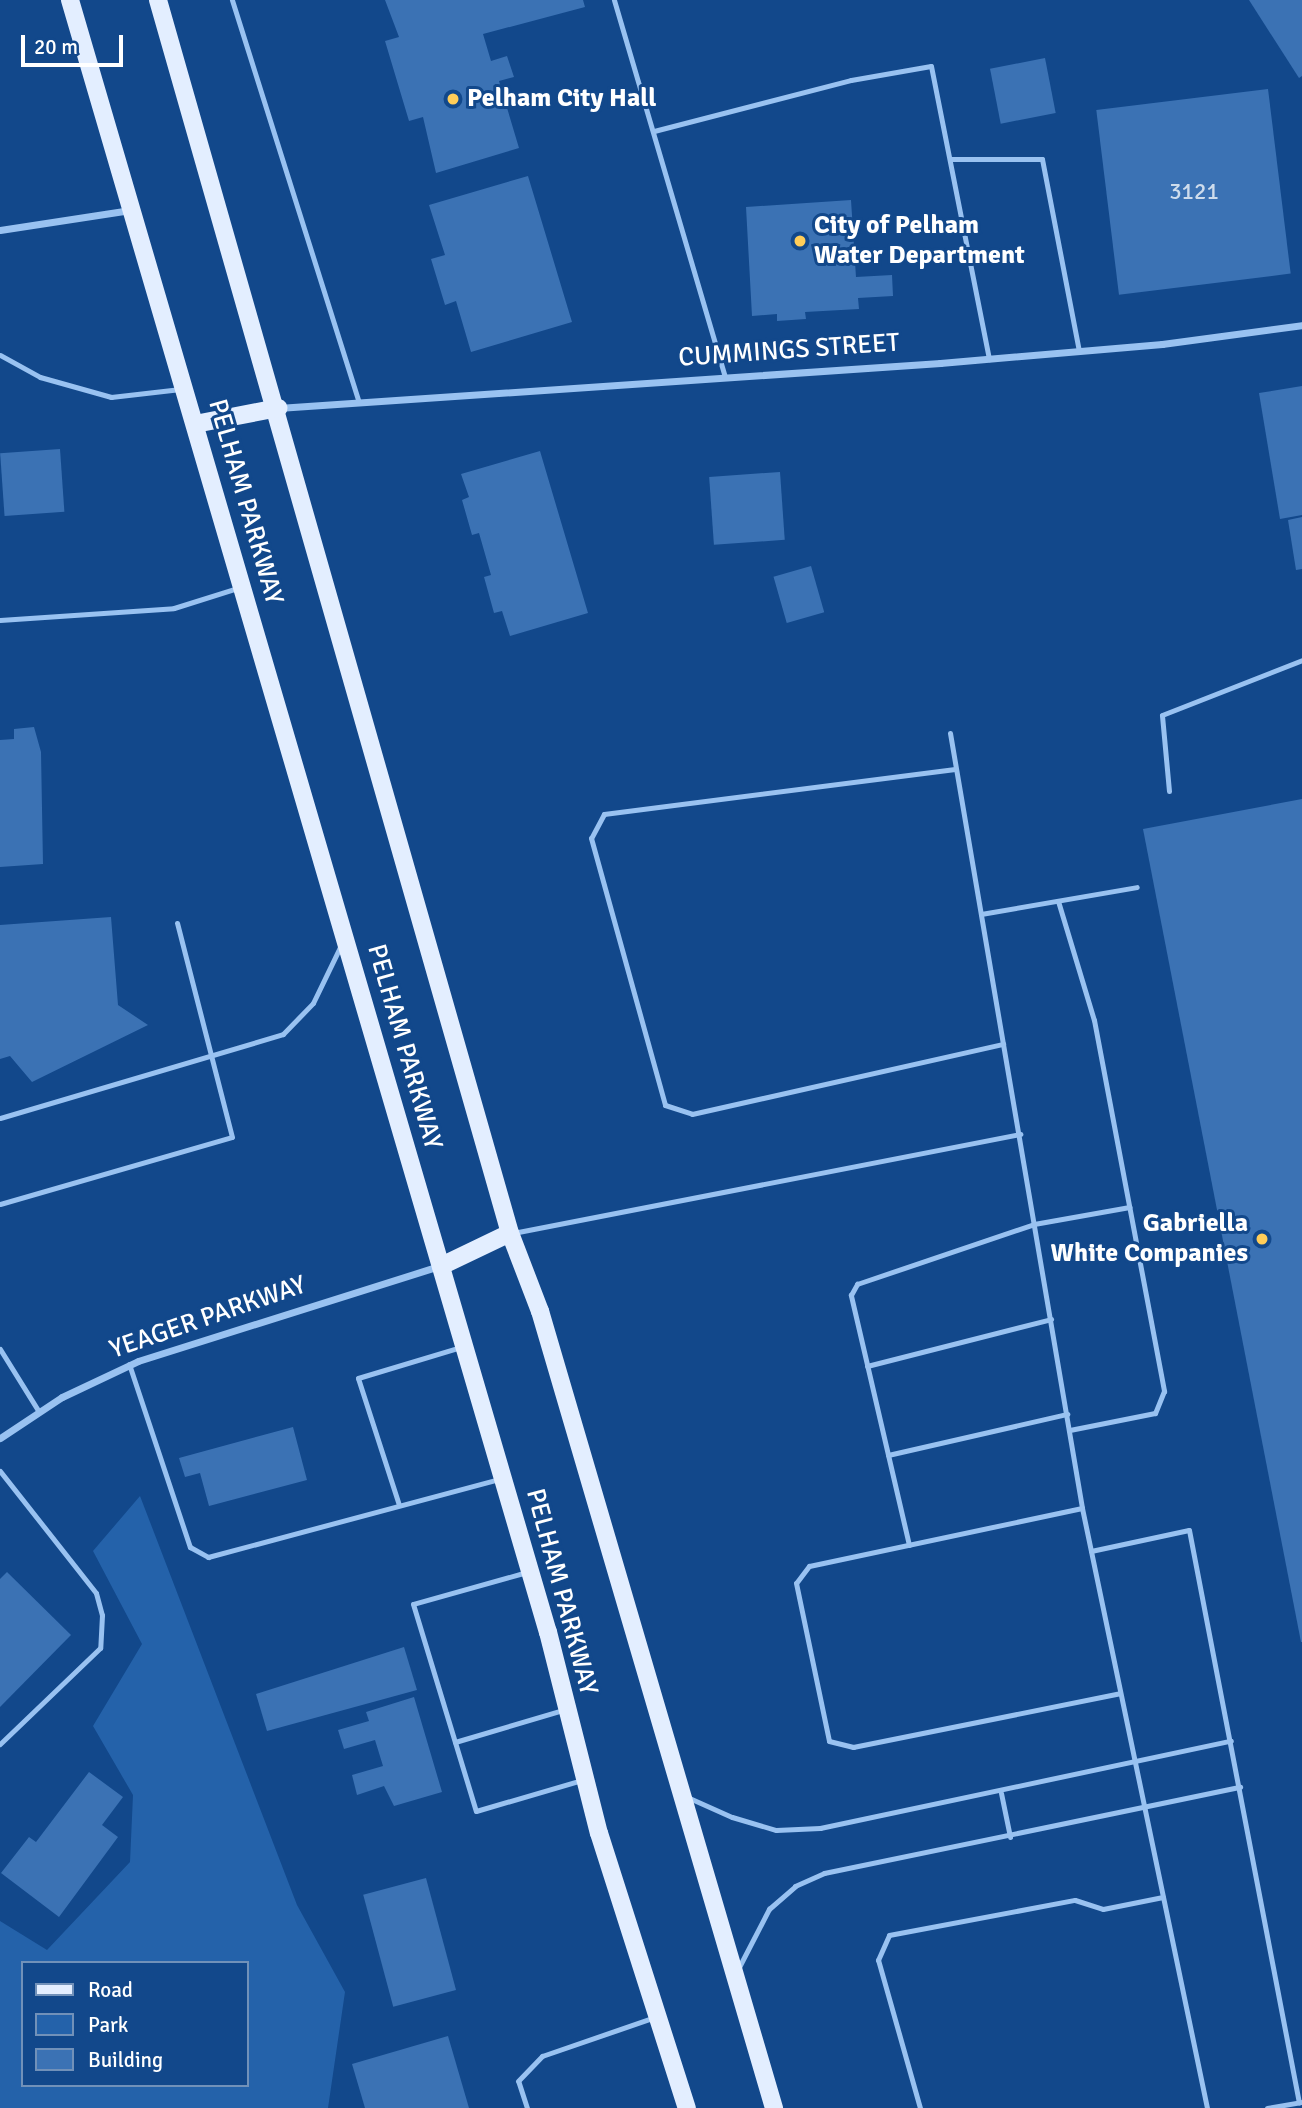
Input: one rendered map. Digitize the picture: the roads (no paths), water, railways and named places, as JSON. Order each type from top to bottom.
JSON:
[{"type":"main road","name":"PELHAM PARKWAY","points":[[70,0],[530,1571],[584,1779],[687,2108]]},
{"type":"main road","name":"PELHAM PARKWAY","points":[[158,0],[278,408],[510,1233],[540,1311],[774,2108]]},
{"type":"main road","points":[[195,424],[278,408]]},
{"type":"main road","points":[[441,1266],[510,1233]]},
{"type":"street","points":[[0,230],[131,209]]},
{"type":"street","name":"CUMMINGS STREET","points":[[278,408],[358,400],[989,359],[1302,325]]},
{"type":"street","name":"YEAGER PARKWAY","points":[[0,1438],[39,1412],[129,1364],[218,1332],[441,1266]]},
{"type":"lane","points":[[232,0],[358,400]]},
{"type":"lane","points":[[614,0],[725,376]]},
{"type":"lane","points":[[654,131],[851,80],[931,66],[989,359]]},
{"type":"lane","points":[[950,159],[1042,159],[1079,351]]},
{"type":"lane","points":[[0,355],[40,377],[111,397],[184,388]]},
{"type":"lane","points":[[0,620],[174,608],[242,586]]},
{"type":"lane","points":[[1169,791],[1162,715],[1302,660]]},
{"type":"lane","points":[[950,733],[1082,1508],[1207,2108]]},
{"type":"lane","points":[[955,769],[604,814],[591,838],[665,1105],[692,1114],[1003,1044]]},
{"type":"lane","points":[[981,915],[1137,887]]},
{"type":"lane","points":[[1058,901],[1094,1020],[1164,1391],[1155,1413],[1070,1430]]},
{"type":"lane","points":[[0,1203],[232,1138],[177,923]]},
{"type":"lane","points":[[0,1118],[283,1034],[313,1003],[345,937]]},
{"type":"lane","points":[[510,1233],[1020,1134]]},
{"type":"lane","points":[[909,1545],[851,1295],[857,1284],[1034,1224],[1129,1208]]},
{"type":"lane","points":[[867,1366],[1051,1319]]},
{"type":"lane","points":[[399,1505],[358,1378],[464,1346]]},
{"type":"lane","points":[[0,1349],[39,1412]]},
{"type":"lane","points":[[129,1364],[190,1547],[208,1557],[503,1478]]},
{"type":"lane","points":[[888,1455],[1067,1414]]},
{"type":"lane","points":[[0,1471],[96,1593],[102,1615],[100,1648],[0,1744]]},
{"type":"lane","points":[[1082,1508],[809,1566],[796,1583],[829,1741],[853,1747],[1120,1693]]},
{"type":"lane","points":[[1091,1551],[1189,1530],[1300,2103],[1267,2108]]},
{"type":"lane","points":[[530,1571],[413,1604],[476,1811],[584,1779]]},
{"type":"lane","points":[[455,1742],[566,1709]]},
{"type":"lane","points":[[681,1794],[732,1818],[776,1830],[820,1828],[1000,1793],[1231,1741]]},
{"type":"lane","points":[[735,1975],[769,1909],[795,1886],[824,1873],[1010,1837],[1240,1787]]},
{"type":"lane","points":[[1000,1793],[1010,1837]]},
{"type":"lane","points":[[920,2108],[878,1959],[888,1935],[1075,1900],[1103,1909],[1163,1897]]},
{"type":"lane","points":[[527,2108],[518,2081],[542,2056],[660,2015]]},
{"type":"place","name":"Pelham City Hall","points":[[453,99]]},
{"type":"place","name":"City of Pelham Water Department","points":[[800,241]]},
{"type":"place","name":"Gabriella White Companies","points":[[1262,1239]]}]
